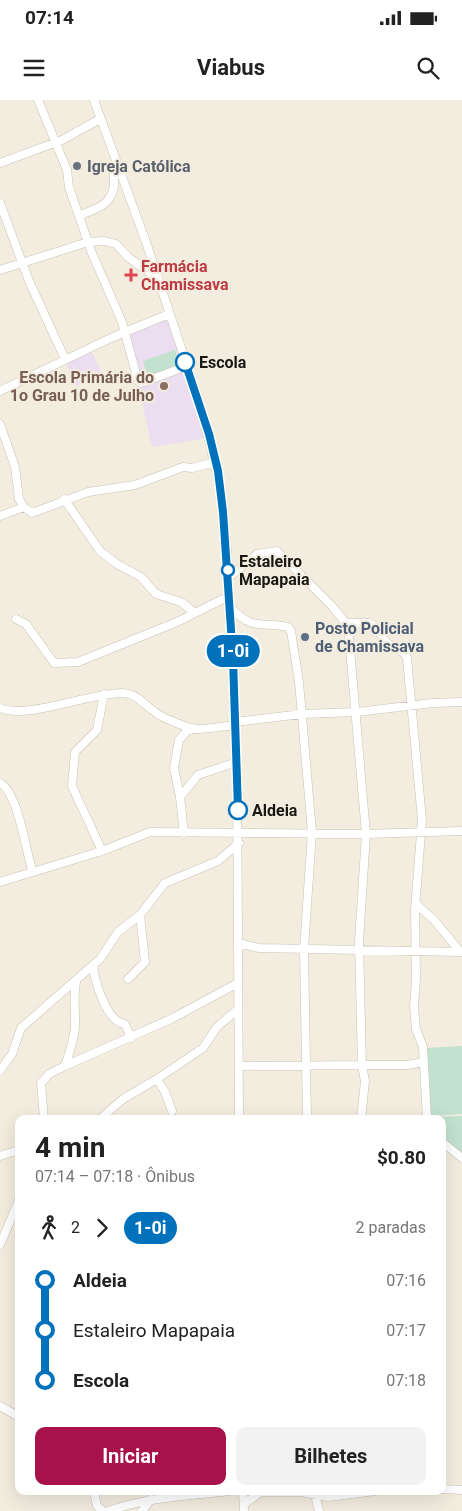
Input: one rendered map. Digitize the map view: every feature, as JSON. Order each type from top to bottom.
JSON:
[{"type":"street","points":[[38,100],[67,170],[69,187],[88,242],[124,332],[139,382],[187,366]]},
{"type":"street","points":[[94,100],[146,242],[202,411],[216,462],[223,512],[228,578],[237,762],[239,833],[239,1115]]},
{"type":"street","points":[[0,163],[55,143],[100,119]]},
{"type":"street","points":[[80,215],[105,204],[109,200],[113,194],[116,162]]},
{"type":"street","points":[[0,203],[22,261],[65,359]]},
{"type":"street","points":[[0,270],[22,261],[88,242],[105,241],[116,244],[128,257],[158,279]]},
{"type":"street","points":[[0,391],[124,332],[169,314]]},
{"type":"street","points":[[0,424],[15,467],[19,499],[24,507],[32,513],[37,513],[64,499],[92,492],[126,488],[183,467],[192,468],[216,462]]},
{"type":"street","points":[[64,499],[100,551],[117,564],[141,576],[156,594],[181,602],[195,614]]},
{"type":"street","points":[[0,516],[24,507]]},
{"type":"street","points":[[228,578],[257,554],[277,551],[332,606],[346,623],[349,630],[366,834],[359,950],[364,1081],[361,1115]]},
{"type":"street","points":[[16,619],[26,624],[44,650],[57,664],[78,662],[195,614],[229,596]]},
{"type":"street","points":[[230,607],[242,619],[253,624],[286,626],[290,629],[302,714],[312,832],[304,949],[307,1115]]},
{"type":"street","points":[[346,623],[369,623],[374,626],[387,643],[406,655],[422,832],[416,904],[414,1019],[423,1047],[428,1115]]},
{"type":"street","points":[[0,708],[10,712],[23,711],[104,694],[132,694],[162,716],[193,729]]},
{"type":"street","points":[[102,851],[72,786],[75,752],[97,730],[104,694]]},
{"type":"street","points":[[184,834],[180,796],[173,773],[176,745],[187,731],[302,714],[357,712],[433,702],[462,702]]},
{"type":"street","points":[[180,796],[198,776],[237,762]]},
{"type":"street","points":[[0,783],[4,785],[12,797],[32,870]]},
{"type":"street","points":[[0,882],[32,870],[102,851],[146,833],[312,832],[366,834],[462,830]]},
{"type":"street","points":[[0,1072],[12,1054],[21,1028],[93,966],[118,932],[140,915],[165,883],[211,865],[239,843]]},
{"type":"street","points":[[416,904],[434,920],[459,950]]},
{"type":"street","points":[[128,979],[145,962],[140,915]]},
{"type":"street","points":[[238,942],[259,948],[415,952],[459,950]]},
{"type":"street","points":[[93,966],[98,989],[112,1018],[117,1023],[125,1024],[131,1038]]},
{"type":"street","points":[[65,1066],[74,1037],[74,991],[77,979]]},
{"type":"street","points":[[44,1115],[42,1080],[49,1074],[131,1038],[238,982]]},
{"type":"street","points":[[105,1115],[123,1099],[203,1048],[217,1027],[238,1009]]},
{"type":"street","points":[[239,1066],[407,1065],[424,1062]]},
{"type":"street","points":[[157,1079],[165,1092],[172,1111]]},
{"type":"street","points":[[446,1145],[462,1158]]},
{"type":"street","points":[[0,1156],[15,1151]]},
{"type":"street","points":[[0,1246],[15,1210]]},
{"type":"street","points":[[0,1406],[15,1415]]},
{"type":"street","points":[[446,1489],[462,1490]]},
{"type":"street","points":[[95,1495],[97,1506],[102,1511]]},
{"type":"street","points":[[108,1511],[151,1499],[190,1495]]},
{"type":"street","points":[[243,1495],[244,1508]]},
{"type":"street","points":[[244,1508],[258,1495]]},
{"type":"street","points":[[315,1495],[319,1511]]},
{"type":"street","points":[[321,1495],[328,1497],[344,1495]]},
{"type":"street","points":[[142,1511],[151,1499]]},
{"type":"shaded area","name":"Escola Primária do 1o Grau 10 de Julho","points":[[168,317],[206,438],[152,447],[127,334]]},
{"type":"shaded area","points":[[91,349],[102,375],[76,386],[65,360]]},
{"type":"green space","points":[[175,350],[181,367],[148,378],[143,361]]},
{"type":"green space","points":[[462,1046],[462,1114],[431,1115],[426,1048]]},
{"type":"green space","points":[[446,1116],[462,1116],[462,1156],[454,1152],[446,1142]]},
{"type":"bus line","name":"1-0i","points":[[185,362],[209,434],[218,471],[223,512],[233,659],[238,810]]},
{"type":"place","name":"Igreja Católica","points":[[77,166]]},
{"type":"place","name":"Farmácia Chamissava","points":[[131,275]]},
{"type":"place","name":"Escola","points":[[185,362]]},
{"type":"place","name":"Escola Primária do 1o Grau 10 de Julho","points":[[164,386]]},
{"type":"place","name":"Estaleiro Mapapaia","points":[[228,570]]},
{"type":"place","name":"Posto Policial de Chamissava","points":[[305,637]]},
{"type":"place","name":"Aldeia","points":[[238,810]]}]
